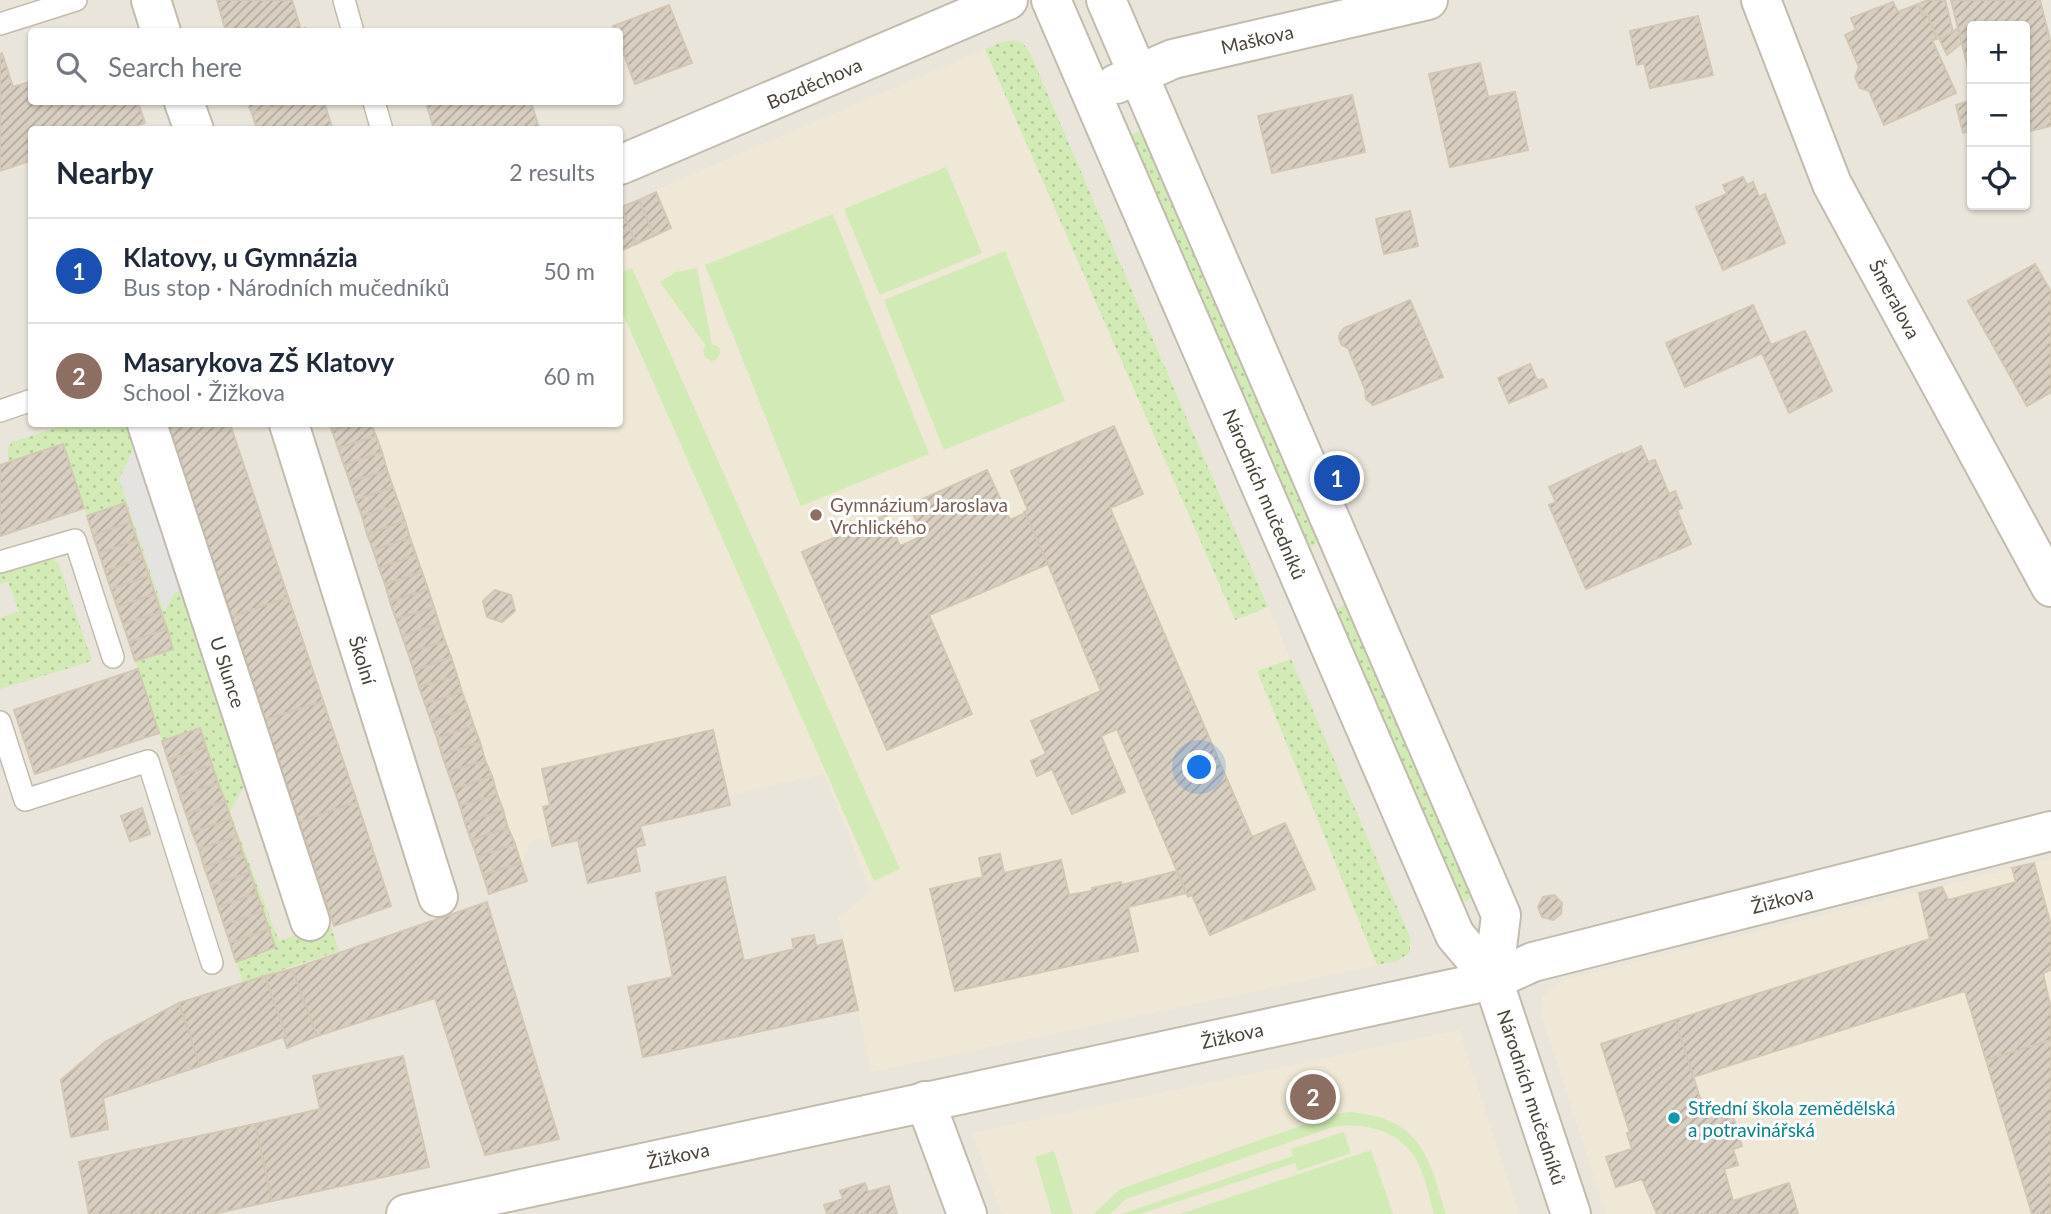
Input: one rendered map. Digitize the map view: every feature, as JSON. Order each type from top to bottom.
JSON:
[{"type":"street","points":[[151,0],[160,28]]},
{"type":"street","name":"Bozděchova","points":[[623,164],[1009,0]]},
{"type":"street","name":"Národních mučedníků","points":[[1051,0],[1455,934],[1493,980],[1571,1214]]},
{"type":"street","name":"Národních mučedníků","points":[[1106,0],[1501,915],[1493,980]]},
{"type":"street","name":"Maškova","points":[[1091,94],[1173,59],[1428,0]]},
{"type":"street","name":"Šmeralova","points":[[1761,0],[1832,184],[2051,587]]},
{"type":"street","points":[[185,105],[193,126]]},
{"type":"street","name":"U Slunce","points":[[148,427],[310,921]]},
{"type":"street","name":"Školní","points":[[290,427],[438,897]]},
{"type":"street","points":[[1299,575],[1345,555]]},
{"type":"street","name":"Žižkova","points":[[406,1214],[1493,980],[1533,962],[2051,831]]},
{"type":"street","points":[[925,1101],[967,1214]]},
{"type":"lane","points":[[0,24],[76,0]]},
{"type":"lane","points":[[344,0],[353,28]]},
{"type":"lane","points":[[375,105],[381,126]]},
{"type":"lane","points":[[0,411],[28,401]]},
{"type":"lane","points":[[0,562],[75,540],[113,657]]},
{"type":"lane","points":[[0,722],[25,800],[148,761],[212,962]]},
{"type":"shaded area","points":[[0,0],[2051,0],[2051,1214],[0,1214]]},
{"type":"shaded area","name":"Gymnázium Jaroslava Vrchlického","points":[[1014,40],[1023,43],[1030,53],[1410,937],[1410,952],[1397,961],[871,1072],[838,918],[871,892],[824,774],[728,795],[712,730],[542,769],[550,805],[543,807],[550,839],[531,840],[521,865],[373,427],[623,427],[623,249],[671,228],[655,190],[1002,42]]},
{"type":"shaded area","points":[[138,438],[187,587],[174,593],[164,612],[119,479]]},
{"type":"shaded area","points":[[2051,859],[2051,1214],[1606,1214],[1541,1014],[1542,998],[1549,990],[1564,980]]},
{"type":"shaded area","points":[[1459,1030],[1519,1214],[1002,1214],[972,1133]]},
{"type":"green space","points":[[1014,40],[1023,43],[1030,53],[1268,607],[1235,620],[985,49]]},
{"type":"green space","points":[[1140,131],[1317,536],[1317,542],[1313,546],[1307,546],[1130,141],[1130,135]]},
{"type":"green space","points":[[946,167],[982,253],[880,295],[844,209]]},
{"type":"green space","points":[[833,214],[929,454],[801,506],[705,265]]},
{"type":"green space","points":[[1005,251],[1065,401],[944,450],[884,300]]},
{"type":"green space","points":[[632,268],[900,869],[874,881],[623,314],[623,272]]},
{"type":"green space","points":[[697,268],[712,344],[719,347],[720,353],[717,359],[712,361],[705,358],[703,350],[706,346],[660,282],[676,272]]},
{"type":"green space","points":[[59,427],[133,427],[164,611],[174,593],[187,587],[250,774],[230,812],[279,941],[323,925],[316,882],[339,951],[243,983],[63,444],[8,462],[8,448],[12,442]]},
{"type":"green space","points":[[44,556],[53,558],[59,565],[92,661],[0,689],[0,618],[19,611],[8,582],[0,584],[0,571]]},
{"type":"green space","points":[[1347,604],[1473,893],[1468,901],[1461,900],[1457,895],[1333,610]]},
{"type":"green space","points":[[1291,659],[1410,937],[1410,952],[1397,961],[1377,965],[1257,671]]},
{"type":"green space","points":[[1350,1112],[1392,1122],[1418,1143],[1433,1174],[1446,1214],[1434,1214],[1420,1167],[1405,1145],[1395,1137],[1372,1128],[1346,1126],[1333,1127],[1126,1199],[1110,1214],[1094,1214],[1120,1189],[1331,1115]]},
{"type":"green space","points":[[1344,1132],[1351,1153],[1298,1171],[1295,1163],[1140,1214],[1121,1214],[1293,1156],[1291,1149]]},
{"type":"green space","points":[[1371,1150],[1393,1214],[1180,1214]]},
{"type":"green space","points":[[1054,1151],[1073,1214],[1052,1214],[1035,1157]]},
{"type":"building","points":[[217,0],[292,0],[300,28],[225,28]]},
{"type":"building","points":[[1928,0],[1945,0],[1953,32],[1940,40],[1927,14],[1923,16],[1918,4]]},
{"type":"building","points":[[1951,0],[2040,0],[2051,44],[2051,126],[2030,131],[2030,21],[1967,21],[1967,64]]},
{"type":"building","points":[[1893,2],[1898,12],[1918,4],[1923,16],[1927,14],[1937,39],[1932,40],[1956,93],[1884,125],[1869,91],[1860,88],[1855,77],[1859,67],[1845,35],[1856,30],[1851,18]]},
{"type":"building","points":[[669,5],[692,63],[635,84],[623,52],[623,28],[613,26]]},
{"type":"building","points":[[1698,16],[1713,75],[1650,88],[1644,63],[1637,65],[1630,31]]},
{"type":"building","points":[[1958,28],[1962,43],[1947,55],[1940,40]]},
{"type":"building","points":[[2,53],[13,87],[28,82],[28,105],[139,105],[145,123],[136,126],[28,126],[28,161],[0,171]]},
{"type":"building","points":[[1480,63],[1488,97],[1515,92],[1528,150],[1450,167],[1429,74]]},
{"type":"building","points":[[1352,95],[1365,152],[1272,173],[1258,116]]},
{"type":"building","points":[[1967,102],[1967,132],[1963,133],[1956,105]]},
{"type":"building","points":[[248,105],[281,105],[252,113]]},
{"type":"building","points":[[281,105],[325,105],[332,126],[256,126],[252,113]]},
{"type":"building","points":[[427,105],[532,105],[538,126],[433,126]]},
{"type":"building","points":[[1743,177],[1747,185],[1753,182],[1759,197],[1765,194],[1785,243],[1723,270],[1696,207],[1727,194],[1723,185]]},
{"type":"building","points":[[656,192],[671,228],[654,236],[639,200]]},
{"type":"building","points":[[639,200],[654,236],[636,244],[623,206]]},
{"type":"building","points":[[1410,211],[1418,246],[1384,254],[1376,219]]},
{"type":"building","points":[[623,212],[636,244],[623,250]]},
{"type":"building","points":[[2035,264],[2051,292],[2051,392],[2027,406],[1968,301]]},
{"type":"building","points":[[1410,300],[1443,377],[1373,405],[1366,399],[1365,389],[1348,348],[1342,345],[1339,339],[1340,333],[1344,328]]},
{"type":"building","points":[[1753,305],[1771,345],[1805,331],[1832,391],[1789,413],[1762,353],[1685,387],[1666,343]]},
{"type":"building","points":[[1530,364],[1537,380],[1543,379],[1547,387],[1509,403],[1498,378]]},
{"type":"building","points":[[1114,426],[1143,494],[1110,508],[1252,837],[1285,823],[1315,889],[1210,935],[1192,895],[1188,897],[1117,729],[1101,736],[1125,792],[1072,814],[1052,769],[1037,776],[1031,761],[1046,754],[1031,721],[1101,691],[1024,512],[1028,510],[1011,471]]},
{"type":"building","points":[[167,427],[231,427],[288,597],[231,617]]},
{"type":"building","points":[[344,427],[372,427],[376,436],[338,448],[332,431]]},
{"type":"building","points":[[376,436],[382,452],[344,465],[338,448]]},
{"type":"building","points":[[63,444],[84,508],[0,536],[0,465]]},
{"type":"building","points":[[1641,446],[1648,462],[1655,460],[1669,494],[1675,491],[1682,508],[1677,510],[1691,544],[1586,589],[1549,505],[1556,502],[1549,487]]},
{"type":"building","points":[[382,452],[387,470],[350,482],[344,465]]},
{"type":"building","points":[[387,470],[393,487],[356,500],[350,482]]},
{"type":"building","points":[[987,470],[1010,520],[1025,513],[1048,564],[929,615],[972,714],[887,750],[802,552],[886,515],[900,546],[923,536],[909,505]]},
{"type":"building","points":[[393,487],[399,504],[362,516],[356,500]]},
{"type":"building","points":[[125,503],[131,522],[93,535],[87,516]]},
{"type":"building","points":[[399,504],[405,521],[367,534],[362,516]]},
{"type":"building","points":[[405,521],[410,538],[373,550],[367,534]]},
{"type":"building","points":[[131,522],[137,540],[99,553],[93,535]]},
{"type":"building","points":[[410,538],[416,555],[379,568],[373,550]]},
{"type":"building","points":[[137,540],[143,558],[105,571],[99,553]]},
{"type":"building","points":[[416,555],[422,572],[385,584],[379,568]]},
{"type":"building","points":[[143,558],[149,576],[111,589],[105,571]]},
{"type":"building","points":[[422,572],[428,589],[390,602],[385,584]]},
{"type":"building","points":[[149,576],[155,594],[117,607],[111,589]]},
{"type":"building","points":[[428,589],[434,607],[396,619],[390,602]]},
{"type":"building","points":[[495,590],[511,595],[515,611],[502,622],[487,617],[483,601]]},
{"type":"building","points":[[155,594],[161,612],[123,624],[117,607]]},
{"type":"building","points":[[288,597],[323,701],[265,720],[231,617]]},
{"type":"building","points":[[434,607],[439,623],[402,636],[396,619]]},
{"type":"building","points":[[161,612],[167,629],[129,642],[123,624]]},
{"type":"building","points":[[439,623],[445,641],[408,653],[402,636]]},
{"type":"building","points":[[167,629],[173,649],[135,661],[129,642]]},
{"type":"building","points":[[445,641],[451,657],[414,671],[408,653]]},
{"type":"building","points":[[451,657],[457,675],[419,687],[414,671]]},
{"type":"building","points":[[138,669],[159,733],[35,774],[14,710]]},
{"type":"building","points":[[457,675],[462,692],[425,704],[419,687]]},
{"type":"building","points":[[462,692],[468,708],[431,721],[425,704]]},
{"type":"building","points":[[323,701],[357,802],[299,822],[265,720]]},
{"type":"building","points":[[468,708],[474,726],[437,738],[431,721]]},
{"type":"building","points":[[474,726],[480,742],[442,755],[437,738]]},
{"type":"building","points":[[200,728],[206,747],[168,760],[162,741]]},
{"type":"building","points":[[713,730],[730,805],[640,826],[645,845],[635,847],[640,871],[588,883],[578,840],[552,846],[543,807],[550,805],[542,769]]},
{"type":"building","points":[[480,742],[485,760],[448,772],[442,755]]},
{"type":"building","points":[[206,747],[212,765],[174,778],[168,760]]},
{"type":"building","points":[[485,760],[492,776],[454,789],[448,772]]},
{"type":"building","points":[[212,765],[218,783],[180,796],[174,778]]},
{"type":"building","points":[[492,776],[497,794],[460,806],[454,789]]},
{"type":"building","points":[[218,783],[225,801],[186,814],[180,796]]},
{"type":"building","points":[[497,794],[503,810],[465,823],[460,806]]},
{"type":"building","points":[[225,801],[231,819],[192,832],[186,814]]},
{"type":"building","points":[[357,802],[391,906],[334,926],[299,822]]},
{"type":"building","points":[[142,808],[150,834],[130,841],[121,816]]},
{"type":"building","points":[[503,810],[508,828],[471,840],[465,823]]},
{"type":"building","points":[[231,819],[237,836],[199,849],[192,832]]},
{"type":"building","points":[[508,828],[515,844],[477,857],[471,840]]},
{"type":"building","points":[[237,836],[243,854],[204,867],[199,849]]},
{"type":"building","points":[[515,844],[521,863],[483,875],[477,857]]},
{"type":"building","points":[[243,854],[250,872],[211,886],[204,867]]},
{"type":"building","points":[[1000,854],[1004,873],[1061,860],[1069,895],[1177,871],[1186,893],[1128,907],[1138,951],[955,991],[930,889],[983,877],[979,858]]},
{"type":"building","points":[[521,863],[527,881],[489,894],[483,875]]},
{"type":"building","points":[[2034,863],[2051,925],[2051,970],[2043,973],[2051,1009],[2051,1040],[1986,1060],[1965,991],[1693,1077],[1675,1020],[1930,939],[1919,893],[1942,887],[1948,900],[2016,882],[2012,868]]},
{"type":"building","points":[[250,872],[257,893],[218,907],[211,886]]},
{"type":"building","points":[[725,877],[744,961],[794,949],[792,939],[814,935],[816,946],[842,940],[858,1010],[643,1057],[628,987],[673,977],[656,893]]},
{"type":"building","points":[[257,893],[263,911],[224,925],[218,907]]},
{"type":"building","points":[[1554,895],[1562,903],[1561,914],[1553,920],[1542,917],[1538,907],[1543,897]]},
{"type":"building","points":[[487,902],[559,1139],[485,1155],[435,998],[317,1036],[292,969]]},
{"type":"building","points":[[263,911],[269,929],[230,943],[224,925]]},
{"type":"building","points":[[269,929],[275,947],[236,962],[230,943]]},
{"type":"building","points":[[292,969],[317,1036],[287,1048],[283,1036],[286,1036],[265,976]]},
{"type":"building","points":[[265,976],[286,1036],[200,1066],[179,1003]]},
{"type":"building","points":[[179,1003],[200,1066],[103,1098],[108,1129],[71,1137],[61,1080],[105,1042]]},
{"type":"building","name":"Střední škola zemědělská a potravinářská","points":[[1675,1020],[1704,1110],[1718,1105],[1723,1119],[1733,1116],[1742,1146],[1733,1149],[1738,1165],[1724,1169],[1733,1201],[1789,1183],[1798,1214],[1657,1214],[1642,1179],[1616,1187],[1606,1157],[1632,1149],[1627,1133],[1630,1133],[1601,1044]]},
{"type":"building","points":[[2051,1040],[2051,1214],[2032,1214],[1986,1060]]},
{"type":"building","points":[[403,1056],[429,1167],[272,1201],[255,1124],[320,1109],[313,1076]]},
{"type":"building","points":[[255,1124],[272,1201],[213,1214],[89,1214],[79,1162]]},
{"type":"building","points":[[865,1183],[868,1192],[889,1186],[897,1214],[827,1214],[824,1205],[843,1199],[840,1191]]},
{"type":"place","name":"Klatovy, u Gymnázia","points":[[1337,478]]},
{"type":"place","name":"Gymnázium Jaroslava Vrchlického","points":[[816,515]]},
{"type":"place","name":"Masarykova ZŠ Klatovy","points":[[1313,1097]]},
{"type":"place","name":"Střední škola zemědělská a potravinářská","points":[[1674,1118]]}]
